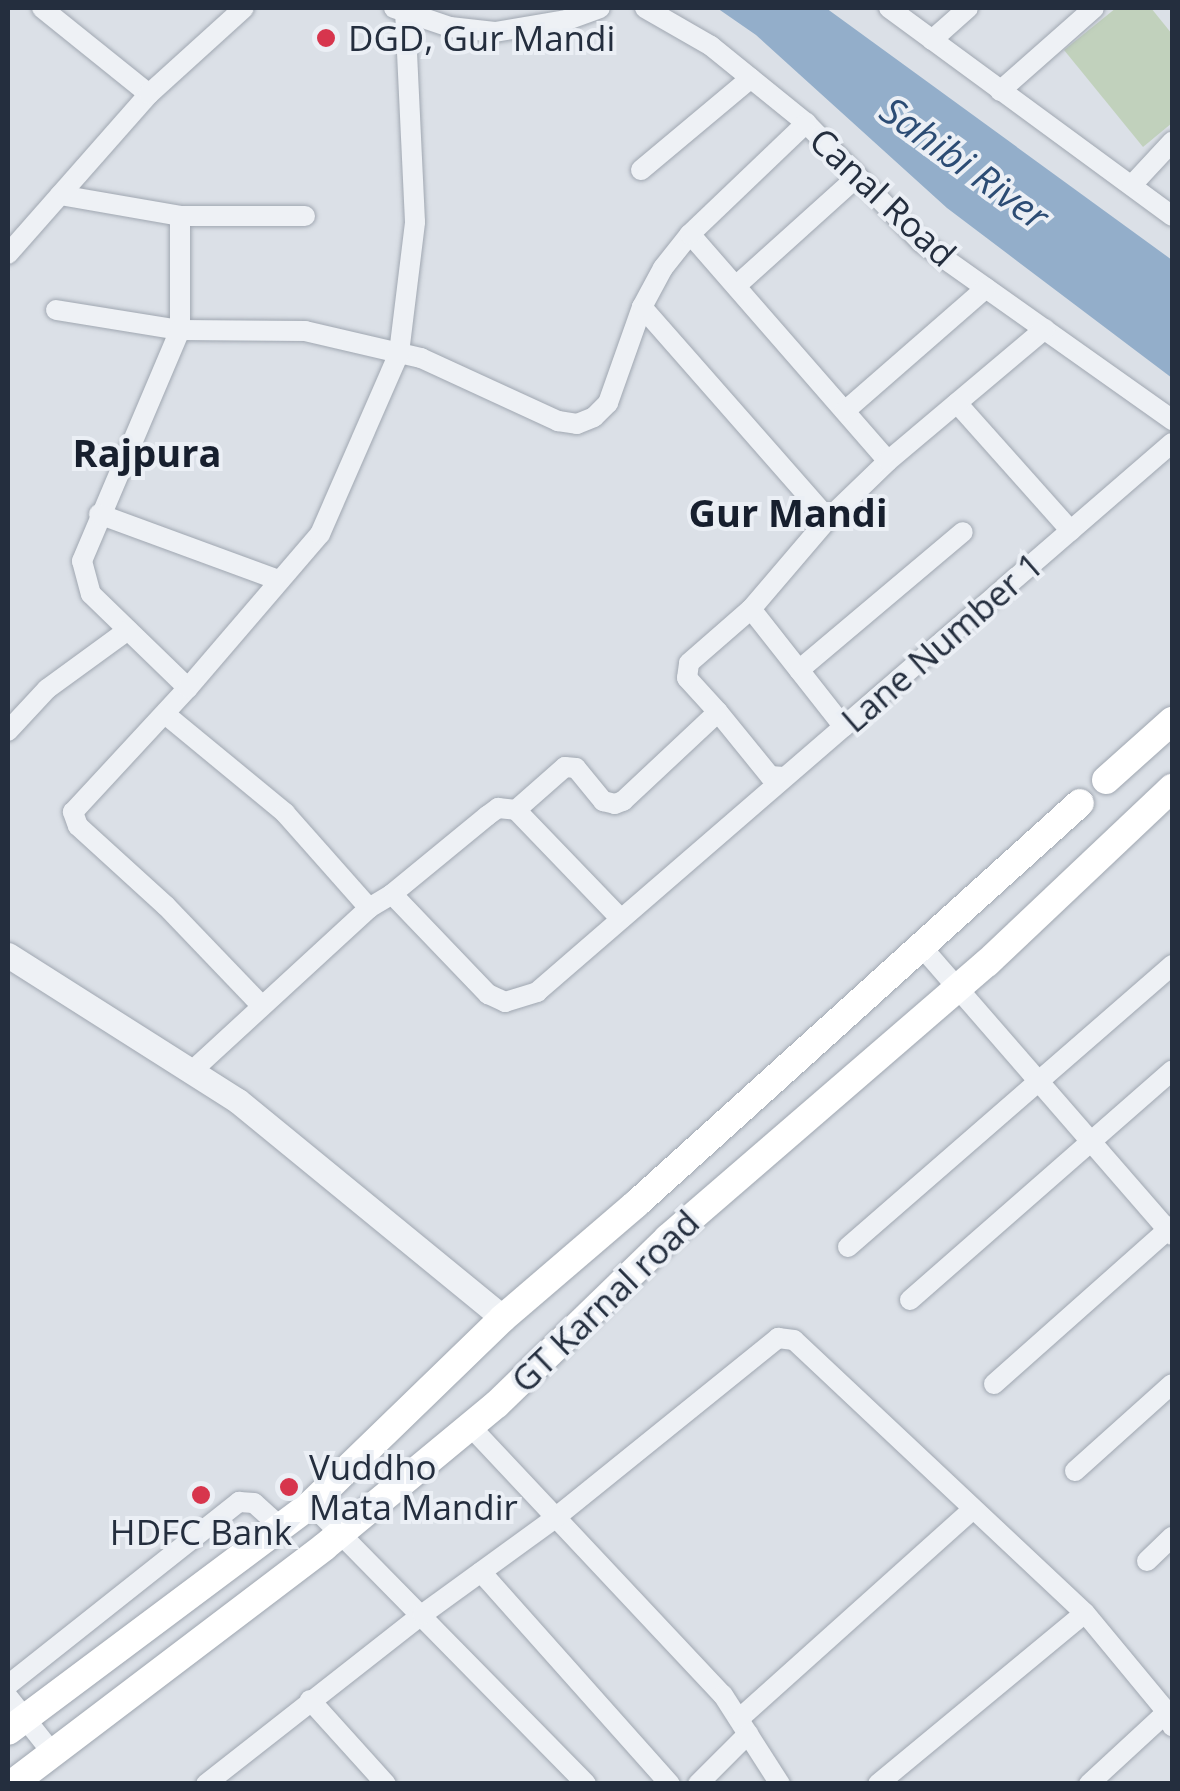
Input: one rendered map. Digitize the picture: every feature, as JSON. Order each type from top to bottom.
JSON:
[{"type":"main road","points":[[1106,780],[1172,721]]},
{"type":"main road","name":"GT Karnal road","points":[[12,1784],[340,1534],[470,1426],[668,1238],[958,988],[1172,788]]},
{"type":"main road","name":"GT Karnal road","points":[[13,1716],[311,1504],[502,1318],[636,1204],[1080,804]]},
{"type":"street","points":[[42,8],[149,94]]},
{"type":"street","points":[[11,243],[60,195],[149,94],[244,8]]},
{"type":"street","points":[[261,1005],[166,906],[73,818],[75,804],[165,714],[320,534],[400,353],[415,222],[401,9],[450,27],[495,32],[566,20],[600,8]]},
{"type":"street","name":"Canal Road","points":[[645,8],[710,46],[806,123],[921,242],[1172,420]]},
{"type":"street","points":[[889,8],[1172,216]]},
{"type":"street","points":[[932,40],[968,8]]},
{"type":"street","points":[[1000,91],[1094,8]]},
{"type":"street","points":[[642,170],[751,78]]},
{"type":"street","points":[[56,310],[180,330],[305,331],[421,358],[558,421],[577,424],[594,417],[608,403],[642,307],[663,268],[690,234],[806,123]]},
{"type":"street","points":[[1132,185],[1172,142]]},
{"type":"street","points":[[736,286],[857,177]]},
{"type":"street","points":[[60,195],[180,216],[305,216]]},
{"type":"street","points":[[180,216],[180,330],[98,514],[82,561],[84,580],[91,594],[188,688]]},
{"type":"street","points":[[690,234],[888,461]]},
{"type":"street","points":[[845,411],[986,288]]},
{"type":"street","points":[[642,307],[828,519]]},
{"type":"street","points":[[784,778],[770,776],[688,678],[685,668],[752,609],[828,519],[888,461],[1045,329]]},
{"type":"street","points":[[957,403],[1072,530]]},
{"type":"street","name":"Lane Number 1","points":[[392,894],[488,994],[505,1002],[537,992],[1172,443]]},
{"type":"street","points":[[98,514],[278,580]]},
{"type":"street","points":[[799,670],[963,532]]},
{"type":"street","points":[[752,609],[844,727]]},
{"type":"street","points":[[8,731],[48,689],[128,630]]},
{"type":"street","points":[[516,810],[560,770],[570,767],[603,801],[615,804],[718,712]]},
{"type":"street","points":[[165,714],[286,813],[368,908]]},
{"type":"street","points":[[192,1071],[368,908],[392,894],[498,808],[516,810],[622,919]]},
{"type":"street","points":[[921,946],[1171,1230],[994,1384]]},
{"type":"street","points":[[8,955],[238,1101],[502,1318]]},
{"type":"street","points":[[848,1247],[1172,965]]},
{"type":"street","points":[[910,1300],[1172,1071]]},
{"type":"street","points":[[206,1784],[310,1700],[555,1518],[770,1340],[786,1338],[794,1340],[1084,1613],[1170,1719],[1089,1784]]},
{"type":"street","points":[[1076,1470],[1172,1384]]},
{"type":"street","points":[[470,1426],[723,1695],[780,1784]]},
{"type":"street","points":[[8,1685],[239,1502],[254,1503],[281,1527]]},
{"type":"street","points":[[311,1504],[586,1784]]},
{"type":"street","points":[[698,1784],[743,1726],[973,1510]]},
{"type":"street","points":[[1147,1561],[1172,1537]]},
{"type":"street","points":[[481,1572],[670,1784]]},
{"type":"street","points":[[878,1784],[1084,1613]]},
{"type":"street","points":[[310,1700],[386,1784]]},
{"type":"street","points":[[13,1716],[54,1755]]},
{"type":"green space","points":[[1116,8],[1151,8],[1172,34],[1172,123],[1143,147],[1064,50]]},
{"type":"water","name":"Sahibi River","points":[[717,8],[826,8],[1172,260],[1172,378],[947,208],[756,35]]},
{"type":"place","name":"DGD, Gur Mandi","points":[[326,38]]},
{"type":"place","name":"Vuddho Mata Mandir","points":[[289,1487]]},
{"type":"place","name":"HDFC Bank","points":[[201,1495]]},
{"type":"district","name":"Rajpura","points":[[147,453]]},
{"type":"district","name":"Gur Mandi","points":[[788,513]]}]
